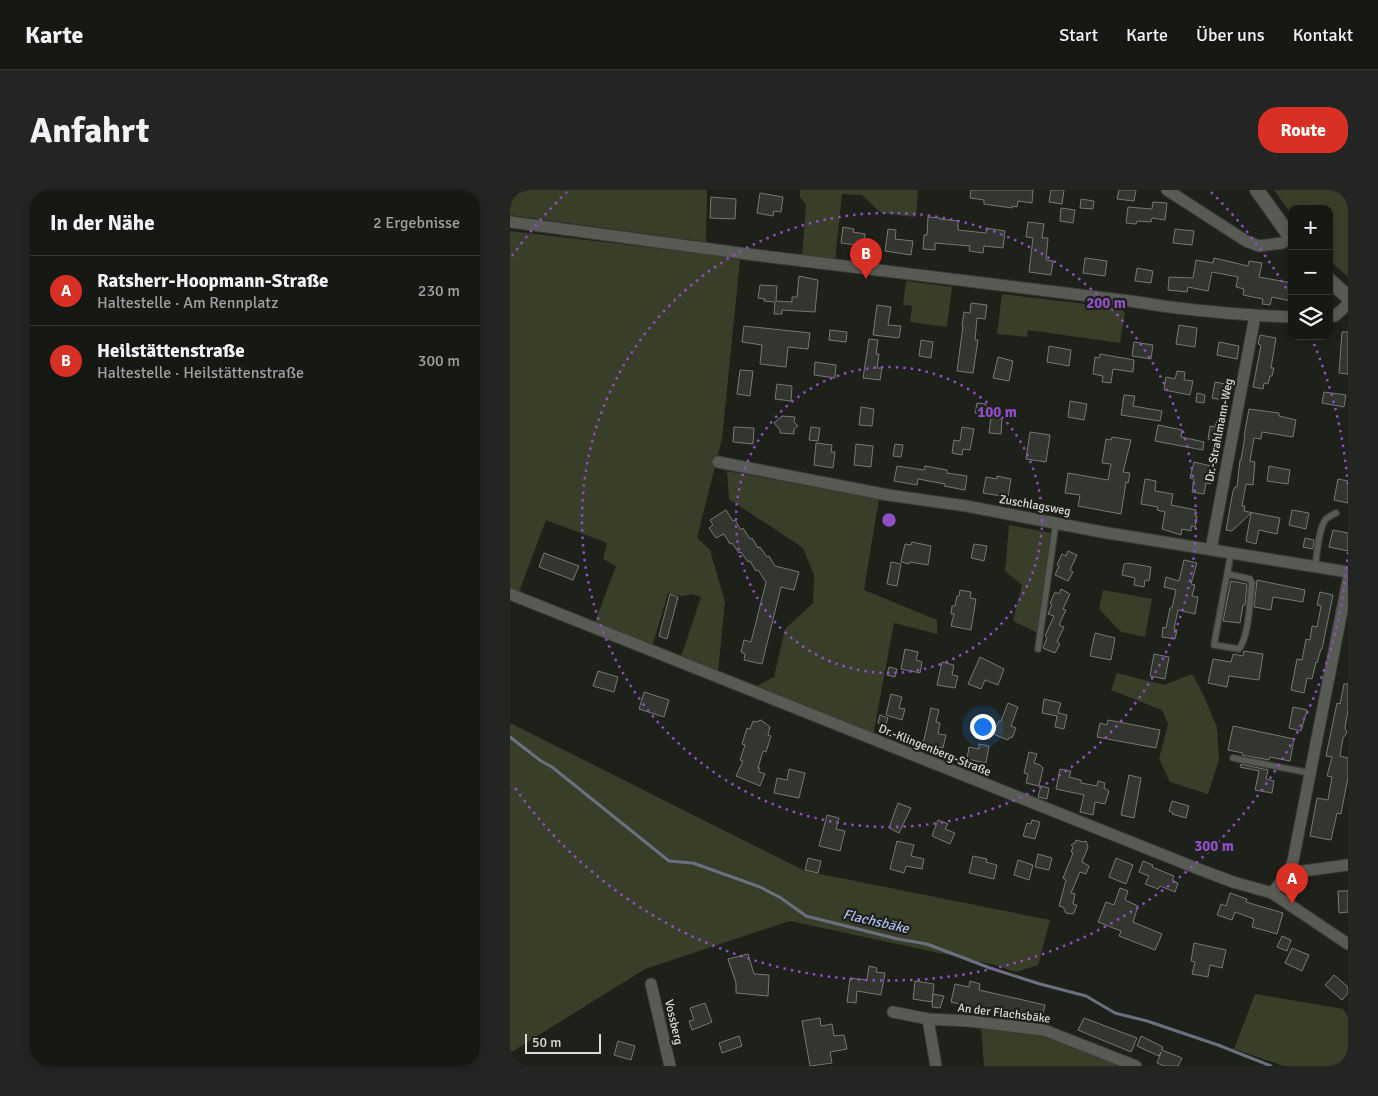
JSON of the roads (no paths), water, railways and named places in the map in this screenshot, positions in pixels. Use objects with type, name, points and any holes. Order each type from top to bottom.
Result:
[{"type":"main road","points":[[1257,190],[1288,235]]},
{"type":"main road","points":[[1333,284],[1348,297]]},
{"type":"street","points":[[1167,190],[1246,241],[1259,246],[1288,240]]},
{"type":"street","points":[[510,222],[748,254],[1130,301],[1172,308],[1255,316],[1288,317]]},
{"type":"street","points":[[1333,316],[1348,304]]},
{"type":"street","name":"Dr.-Strahlmann-Weg","points":[[1211,549],[1255,316]]},
{"type":"street","name":"Zuschlagsweg","points":[[718,462],[888,495],[966,506],[1102,532],[1348,572]]},
{"type":"street","points":[[1272,893],[1288,873],[1293,861],[1348,580]]},
{"type":"street","name":"Dr.-Klingenberg-Straße","points":[[510,594],[1196,868],[1233,882],[1272,893],[1348,944]]},
{"type":"street","points":[[1288,873],[1348,865]]},
{"type":"street","name":"Vossberg","points":[[651,984],[670,1066]]},
{"type":"street","name":"An der Flachsbäke","points":[[893,1012],[928,1018],[1044,1030],[1136,1066]]},
{"type":"street","points":[[928,1018],[936,1066]]},
{"type":"lane","points":[[1315,568],[1320,531],[1324,521],[1336,513]]},
{"type":"lane","points":[[1038,649],[1056,522]]},
{"type":"lane","points":[[1227,574],[1250,579],[1252,583],[1246,627],[1242,646],[1239,649],[1214,645],[1227,574],[1231,553]]},
{"type":"lane","points":[[1233,758],[1310,773]]},
{"type":"waterway","name":"Flachsbäke","points":[[510,737],[541,761],[552,767],[669,861],[693,863],[760,887],[781,898],[806,916],[898,939],[927,944],[990,968],[1086,996],[1115,1013],[1147,1021],[1218,1045],[1271,1066]]},
{"type":"place","name":"Heilstättenstraße","points":[[866,279]]},
{"type":"place","name":"Ratsherr-Hoopmann-Straße","points":[[1292,904]]}]
